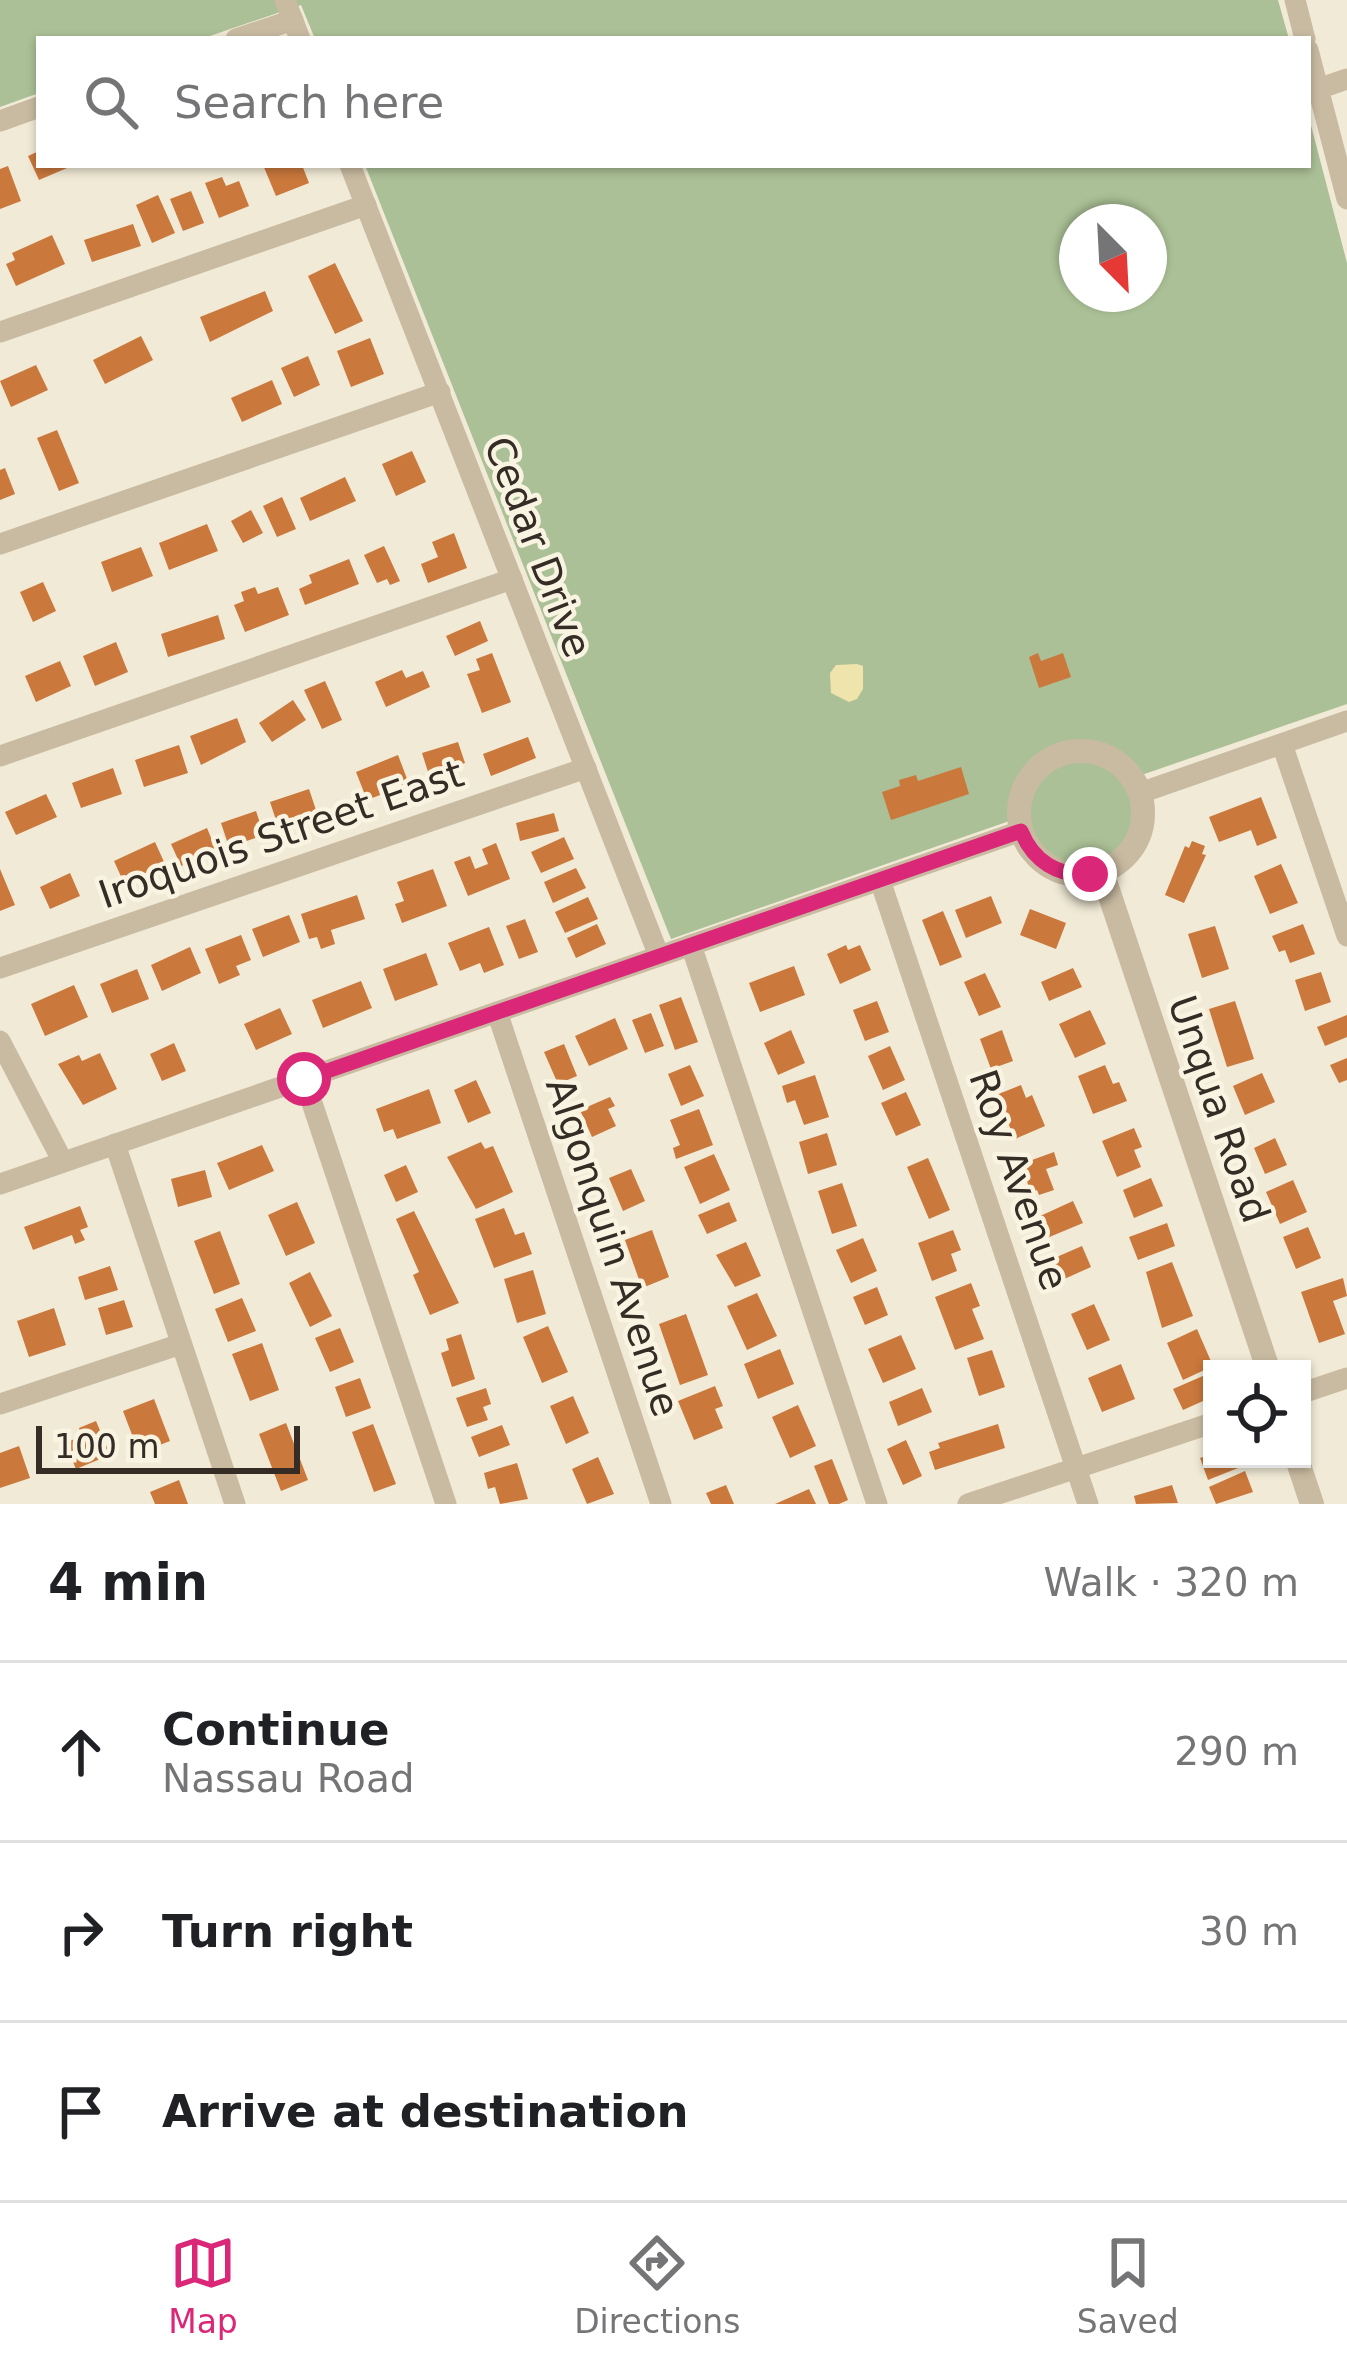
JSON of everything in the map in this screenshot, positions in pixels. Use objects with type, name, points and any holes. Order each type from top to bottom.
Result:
[{"type":"street","points":[[1295,0],[1304,36]]},
{"type":"street","points":[[245,36],[293,20]]},
{"type":"street","points":[[1311,62],[1347,200]]},
{"type":"street","points":[[1318,89],[1347,79]]},
{"type":"street","points":[[0,121],[36,108]]},
{"type":"street","name":"Cedar Drive","points":[[351,168],[659,956]]},
{"type":"street","points":[[0,332],[366,206]]},
{"type":"street","points":[[0,544],[440,392]]},
{"type":"street","points":[[0,756],[512,579]]},
{"type":"street","points":[[1140,793],[1347,721]]},
{"type":"street","points":[[1282,744],[1347,936]]},
{"type":"street","points":[[1066,753],[1111,758],[1129,773],[1140,793],[1143,817],[1137,840],[1122,859],[1102,872],[1068,874],[1048,866],[1031,850],[1021,831],[1018,811],[1029,779],[1045,763],[1066,753]]},
{"type":"street","name":"Iroquois Street East","points":[[0,968],[586,768]]},
{"type":"street","points":[[0,1184],[1021,831]]},
{"type":"street","name":"Unqua Road","points":[[1102,872],[1265,1360]]},
{"type":"street","name":"Roy Avenue","points":[[880,880],[1088,1504]]},
{"type":"street","points":[[691,945],[877,1504]]},
{"type":"street","name":"Algonquin Avenue","points":[[497,1012],[661,1504]]},
{"type":"street","points":[[0,1041],[63,1162]]},
{"type":"street","points":[[304,1079],[446,1504]]},
{"type":"street","points":[[115,1144],[235,1504]]},
{"type":"street","points":[[0,1404],[181,1344]]},
{"type":"street","points":[[1311,1390],[1347,1378]]},
{"type":"street","points":[[968,1504],[1203,1426]]},
{"type":"street","points":[[1300,1468],[1312,1504]]},
{"type":"green space","points":[[0,0],[1278,0],[1288,36],[314,36],[301,5],[210,36],[36,36],[36,94],[0,107]]},
{"type":"green space","points":[[1311,125],[1347,263],[1347,704],[1130,779],[1138,811],[1134,837],[1120,857],[1101,868],[1079,872],[1056,865],[1036,847],[1021,817],[671,939],[366,168],[1311,168]]},
{"type":"sand","points":[[836,665],[863,666],[863,689],[857,699],[849,702],[831,693],[830,673]]},
{"type":"building","points":[[36,152],[36,168],[67,168],[39,180],[28,156]]},
{"type":"building","points":[[8,166],[21,201],[0,209],[0,169]]},
{"type":"building","points":[[264,168],[303,168],[309,183],[276,196]]},
{"type":"building","points":[[222,177],[226,186],[239,181],[249,206],[219,218],[205,183]]},
{"type":"building","points":[[191,191],[204,223],[183,231],[170,199]]},
{"type":"building","points":[[158,195],[175,233],[152,243],[136,205]]},
{"type":"building","points":[[133,224],[141,246],[92,262],[84,240]]},
{"type":"building","points":[[52,235],[65,264],[16,286],[6,264],[15,260],[12,253]]},
{"type":"building","points":[[335,263],[363,321],[335,334],[308,276]]},
{"type":"building","points":[[265,291],[273,311],[210,342],[200,317]]},
{"type":"building","points":[[141,336],[153,360],[105,384],[93,360]]},
{"type":"building","points":[[370,338],[384,374],[351,387],[337,351]]},
{"type":"building","points":[[308,356],[320,385],[294,397],[281,368]]},
{"type":"building","points":[[36,365],[48,390],[11,407],[0,381]]},
{"type":"building","points":[[272,380],[282,404],[242,422],[231,398]]},
{"type":"building","points":[[57,430],[79,483],[59,491],[37,438]]},
{"type":"building","points":[[412,451],[426,482],[396,496],[382,464]]},
{"type":"building","points":[[5,468],[15,494],[0,500],[0,470]]},
{"type":"building","points":[[345,477],[356,501],[310,521],[300,498]]},
{"type":"building","points":[[282,497],[296,529],[277,537],[263,506]]},
{"type":"building","points":[[251,510],[263,533],[243,543],[231,521]]},
{"type":"building","points":[[207,524],[218,551],[169,570],[159,543]]},
{"type":"building","points":[[454,533],[467,568],[428,583],[421,564],[438,557],[432,542]]},
{"type":"building","points":[[384,546],[400,581],[390,585],[387,579],[377,583],[364,555]]},
{"type":"building","points":[[141,547],[153,576],[112,592],[101,562]]},
{"type":"building","points":[[349,559],[359,584],[305,605],[299,589],[312,583],[309,575]]},
{"type":"building","points":[[43,582],[56,611],[33,622],[20,592]]},
{"type":"building","points":[[255,587],[258,594],[278,587],[289,615],[245,632],[234,605],[244,601],[241,592]]},
{"type":"building","points":[[218,615],[225,639],[168,657],[161,634]]},
{"type":"building","points":[[480,621],[488,641],[455,656],[446,636]]},
{"type":"building","points":[[116,642],[128,672],[95,686],[83,656]]},
{"type":"building","points":[[492,653],[511,702],[482,713],[467,674],[480,670],[476,659]]},
{"type":"building","points":[[1038,653],[1041,661],[1063,653],[1071,677],[1039,688],[1029,657]]},
{"type":"building","points":[[60,661],[71,686],[36,702],[25,676]]},
{"type":"building","points":[[402,670],[406,678],[423,671],[430,687],[386,707],[375,682]]},
{"type":"building","points":[[325,681],[342,720],[322,729],[304,690]]},
{"type":"building","points":[[293,700],[306,720],[272,742],[259,723]]},
{"type":"building","points":[[237,718],[246,742],[201,765],[190,736]]},
{"type":"building","points":[[528,737],[536,758],[491,776],[483,754]]},
{"type":"building","points":[[458,742],[465,763],[429,775],[422,753]]},
{"type":"building","points":[[179,745],[188,773],[144,787],[135,760]]},
{"type":"building","points":[[398,755],[409,784],[367,800],[356,772]]},
{"type":"building","points":[[961,767],[969,794],[891,820],[882,792],[900,786],[899,780],[916,775],[918,781]]},
{"type":"building","points":[[113,768],[122,794],[81,808],[72,783]]},
{"type":"building","points":[[309,789],[318,816],[279,829],[270,802]]},
{"type":"building","points":[[46,794],[57,817],[16,835],[5,812]]},
{"type":"building","points":[[1261,797],[1277,838],[1257,846],[1251,830],[1219,842],[1209,817]]},
{"type":"building","points":[[256,811],[264,835],[229,847],[221,823]]},
{"type":"building","points":[[554,813],[559,831],[520,841],[516,823]]},
{"type":"building","points":[[207,828],[216,850],[181,866],[171,844]]},
{"type":"building","points":[[564,837],[574,859],[541,873],[531,852]]},
{"type":"building","points":[[1192,841],[1205,846],[1202,854],[1206,855],[1184,903],[1165,895],[1185,846],[1189,848]]},
{"type":"building","points":[[155,842],[165,864],[124,883],[114,861]]},
{"type":"building","points":[[496,843],[510,879],[468,896],[454,862],[470,856],[475,869],[488,864],[482,849]]},
{"type":"building","points":[[1281,864],[1298,903],[1270,914],[1254,876]]},
{"type":"building","points":[[576,868],[586,888],[553,903],[544,882]]},
{"type":"building","points":[[0,869],[15,905],[0,911]]},
{"type":"building","points":[[433,869],[447,906],[402,923],[395,904],[404,901],[397,882]]},
{"type":"building","points":[[70,873],[80,896],[50,909],[40,887]]},
{"type":"building","points":[[357,895],[365,919],[331,930],[335,944],[321,949],[317,937],[309,939],[301,914]]},
{"type":"building","points":[[991,896],[1002,923],[966,938],[955,910]]},
{"type":"building","points":[[588,897],[598,919],[565,933],[555,912]]},
{"type":"building","points":[[1030,909],[1066,923],[1056,949],[1020,935]]},
{"type":"building","points":[[943,911],[962,957],[940,966],[922,920]]},
{"type":"building","points":[[289,915],[300,942],[263,957],[252,929]]},
{"type":"building","points":[[525,919],[538,952],[519,959],[506,926]]},
{"type":"building","points":[[597,924],[606,944],[576,958],[567,938]]},
{"type":"building","points":[[1303,924],[1315,954],[1290,963],[1272,936]]},
{"type":"building","points":[[1215,926],[1229,969],[1202,978],[1188,934]]},
{"type":"building","points":[[489,927],[504,965],[484,973],[480,963],[460,971],[448,943]]},
{"type":"building","points":[[241,935],[251,960],[236,966],[240,975],[219,984],[205,949]]},
{"type":"building","points":[[846,945],[848,950],[860,945],[871,970],[840,984],[827,954]]},
{"type":"building","points":[[190,947],[201,973],[162,991],[151,965]]},
{"type":"building","points":[[426,953],[438,985],[395,1001],[383,969]]},
{"type":"building","points":[[794,966],[805,995],[760,1012],[749,983]]},
{"type":"building","points":[[1073,968],[1082,987],[1049,1001],[1041,982]]},
{"type":"building","points":[[137,969],[149,999],[112,1013],[100,984]]},
{"type":"building","points":[[1321,972],[1331,1002],[1305,1011],[1295,980]]},
{"type":"building","points":[[985,973],[1001,1007],[979,1016],[964,982]]},
{"type":"building","points":[[361,981],[372,1008],[323,1028],[312,1000]]},
{"type":"building","points":[[74,985],[88,1017],[45,1036],[31,1004]]},
{"type":"building","points":[[681,997],[698,1042],[675,1050],[659,1005]]},
{"type":"building","points":[[877,1001],[889,1032],[865,1041],[853,1010]]},
{"type":"building","points":[[1235,1001],[1254,1059],[1227,1067],[1209,1009]]},
{"type":"building","points":[[280,1008],[292,1034],[256,1050],[244,1024]]},
{"type":"building","points":[[1090,1010],[1106,1044],[1075,1058],[1059,1024]]},
{"type":"building","points":[[651,1013],[664,1046],[645,1053],[632,1020]]},
{"type":"building","points":[[1347,1015],[1347,1037],[1325,1046],[1317,1027]]},
{"type":"building","points":[[615,1018],[628,1049],[589,1066],[575,1036]]},
{"type":"building","points":[[791,1030],[805,1063],[778,1075],[764,1043]]},
{"type":"building","points":[[1002,1030],[1013,1061],[991,1069],[980,1039]]},
{"type":"building","points":[[174,1043],[186,1071],[162,1081],[150,1054]]},
{"type":"building","points":[[564,1044],[577,1076],[558,1084],[544,1052]]},
{"type":"building","points":[[890,1046],[905,1080],[883,1090],[868,1056]]},
{"type":"building","points":[[100,1053],[117,1089],[83,1105],[58,1064]]},
{"type":"building","points":[[1347,1058],[1347,1080],[1339,1083],[1330,1065]]},
{"type":"building","points":[[690,1065],[704,1096],[681,1106],[668,1074]]},
{"type":"building","points":[[1105,1065],[1127,1101],[1093,1114],[1078,1076]]},
{"type":"building","points":[[1262,1073],[1275,1102],[1245,1115],[1233,1086]]},
{"type":"building","points":[[815,1075],[829,1117],[804,1125],[795,1100],[787,1103],[782,1086]]},
{"type":"building","points":[[476,1080],[491,1113],[468,1123],[454,1090]]},
{"type":"building","points":[[1021,1085],[1026,1098],[1032,1095],[1045,1126],[1015,1139],[996,1095]]},
{"type":"building","points":[[429,1089],[441,1123],[397,1139],[393,1129],[384,1132],[376,1109]]},
{"type":"building","points":[[906,1092],[921,1125],[896,1136],[881,1103]]},
{"type":"building","points":[[610,1097],[615,1106],[608,1109],[616,1126],[592,1137],[580,1110]]},
{"type":"building","points":[[699,1109],[713,1145],[676,1159],[673,1148],[680,1145],[670,1120]]},
{"type":"building","points":[[1134,1128],[1142,1147],[1134,1150],[1141,1167],[1117,1177],[1102,1141]]},
{"type":"building","points":[[827,1133],[837,1165],[808,1174],[799,1142]]},
{"type":"building","points":[[1275,1138],[1287,1165],[1265,1174],[1254,1148]]},
{"type":"building","points":[[481,1142],[485,1149],[493,1146],[513,1192],[476,1209],[447,1157]]},
{"type":"building","points":[[262,1145],[274,1171],[229,1190],[217,1163]]},
{"type":"building","points":[[1054,1152],[1058,1165],[1046,1169],[1054,1190],[1031,1193],[1021,1164]]},
{"type":"building","points":[[714,1154],[730,1190],[700,1204],[684,1167]]},
{"type":"building","points":[[928,1158],[950,1210],[929,1219],[907,1167]]},
{"type":"building","points":[[406,1165],[418,1192],[396,1202],[384,1175]]},
{"type":"building","points":[[631,1169],[645,1201],[623,1211],[609,1178]]},
{"type":"building","points":[[205,1170],[212,1197],[178,1207],[171,1179]]},
{"type":"building","points":[[1151,1178],[1163,1206],[1134,1218],[1123,1190]]},
{"type":"building","points":[[1293,1180],[1307,1212],[1280,1224],[1266,1192]]},
{"type":"building","points":[[842,1183],[857,1226],[832,1234],[818,1191]]},
{"type":"building","points":[[1073,1201],[1083,1223],[1047,1238],[1038,1217]]},
{"type":"building","points":[[297,1202],[315,1243],[286,1256],[268,1215]]},
{"type":"building","points":[[729,1202],[737,1221],[707,1234],[698,1215]]},
{"type":"building","points":[[80,1206],[88,1227],[80,1230],[85,1240],[75,1244],[72,1235],[33,1250],[24,1227]]},
{"type":"building","points":[[504,1208],[515,1235],[524,1232],[532,1254],[494,1268],[475,1219]]},
{"type":"building","points":[[414,1211],[459,1303],[430,1315],[413,1275],[419,1272],[396,1219]]},
{"type":"building","points":[[1167,1223],[1175,1246],[1138,1260],[1129,1237]]},
{"type":"building","points":[[1308,1227],[1321,1258],[1296,1269],[1283,1237]]},
{"type":"building","points":[[652,1230],[669,1277],[642,1288],[625,1240]]},
{"type":"building","points":[[953,1230],[961,1250],[951,1254],[957,1271],[932,1281],[918,1243]]},
{"type":"building","points":[[220,1231],[240,1284],[214,1294],[194,1241]]},
{"type":"building","points":[[863,1238],[877,1271],[851,1283],[836,1250]]},
{"type":"building","points":[[746,1242],[761,1276],[735,1287],[716,1255]]},
{"type":"building","points":[[1082,1246],[1091,1267],[1062,1280],[1052,1259]]},
{"type":"building","points":[[1172,1262],[1193,1316],[1162,1328],[1146,1272]]},
{"type":"building","points":[[110,1266],[118,1290],[85,1300],[78,1277]]},
{"type":"building","points":[[533,1270],[546,1314],[517,1323],[504,1279]]},
{"type":"building","points":[[310,1272],[332,1316],[310,1327],[289,1283]]},
{"type":"building","points":[[1343,1278],[1347,1296],[1333,1301],[1345,1334],[1319,1343],[1301,1292]]},
{"type":"building","points":[[971,1283],[980,1306],[972,1309],[984,1339],[955,1350],[935,1297]]},
{"type":"building","points":[[877,1287],[888,1315],[865,1325],[853,1297]]},
{"type":"building","points":[[757,1293],[777,1336],[747,1350],[727,1306]]},
{"type":"building","points":[[242,1298],[256,1331],[228,1342],[215,1309]]},
{"type":"building","points":[[124,1300],[133,1327],[106,1335],[98,1308]]},
{"type":"building","points":[[1094,1304],[1110,1340],[1087,1350],[1071,1314]]},
{"type":"building","points":[[54,1308],[66,1345],[29,1357],[17,1321]]},
{"type":"building","points":[[686,1314],[708,1375],[680,1385],[659,1324]]},
{"type":"building","points":[[548,1326],[568,1372],[542,1383],[523,1337]]},
{"type":"building","points":[[340,1328],[354,1362],[330,1372],[315,1338]]},
{"type":"building","points":[[1197,1329],[1210,1360],[1203,1360],[1203,1371],[1183,1380],[1167,1343]]},
{"type":"building","points":[[461,1334],[475,1379],[452,1387],[441,1353],[449,1350],[446,1339]]},
{"type":"building","points":[[901,1335],[916,1369],[883,1383],[868,1349]]},
{"type":"building","points":[[262,1343],[279,1390],[250,1401],[232,1354]]},
{"type":"building","points":[[780,1349],[794,1384],[758,1399],[744,1364]]},
{"type":"building","points":[[992,1350],[1005,1387],[979,1396],[967,1358]]},
{"type":"building","points":[[1121,1364],[1135,1399],[1102,1412],[1088,1378]]},
{"type":"building","points":[[1203,1376],[1203,1401],[1183,1410],[1173,1389]]},
{"type":"building","points":[[360,1378],[371,1408],[346,1417],[335,1387]]},
{"type":"building","points":[[715,1386],[723,1406],[715,1409],[723,1428],[694,1440],[678,1401]]},
{"type":"building","points":[[486,1388],[491,1404],[483,1407],[488,1420],[467,1427],[456,1398]]},
{"type":"building","points":[[922,1388],[932,1412],[898,1426],[889,1402]]},
{"type":"building","points":[[573,1396],[589,1433],[566,1444],[550,1406]]},
{"type":"building","points":[[154,1399],[170,1441],[139,1453],[123,1411]]},
{"type":"building","points":[[798,1405],[816,1446],[790,1458],[772,1417]]},
{"type":"building","points":[[96,1421],[110,1455],[76,1469],[65,1443],[82,1436],[79,1428]]},
{"type":"building","points":[[286,1423],[308,1480],[281,1491],[259,1434]]},
{"type":"building","points":[[373,1424],[396,1484],[374,1492],[352,1432]]},
{"type":"building","points":[[998,1424],[1005,1448],[935,1470],[929,1452],[940,1448],[938,1443]]},
{"type":"building","points":[[502,1425],[510,1445],[479,1457],[471,1437]]},
{"type":"building","points":[[906,1440],[922,1476],[903,1485],[887,1449]]},
{"type":"building","points":[[19,1446],[30,1478],[0,1488],[0,1453]]},
{"type":"building","points":[[598,1457],[614,1494],[587,1504],[572,1469]]},
{"type":"building","points":[[832,1459],[848,1500],[839,1504],[829,1504],[814,1466]]},
{"type":"building","points":[[517,1463],[528,1499],[500,1504],[495,1487],[488,1489],[484,1473]]},
{"type":"building","points":[[1204,1468],[1238,1468],[1208,1480]]},
{"type":"building","points":[[1245,1471],[1253,1492],[1216,1504],[1209,1487]]},
{"type":"building","points":[[179,1480],[188,1504],[155,1504],[150,1492]]},
{"type":"building","points":[[726,1485],[734,1504],[711,1504],[706,1493]]},
{"type":"building","points":[[1172,1485],[1178,1503],[1136,1504],[1134,1496]]},
{"type":"building","points":[[809,1489],[816,1504],[775,1504]]},
{"type":"route","points":[[304,1079],[1021,831],[1031,850],[1048,866],[1068,874],[1090,874]]}]
